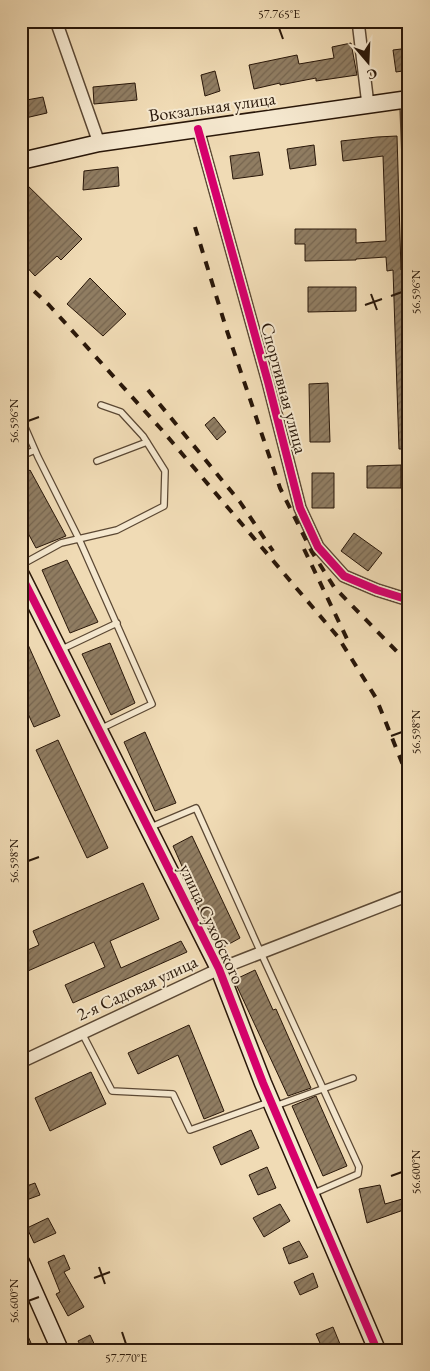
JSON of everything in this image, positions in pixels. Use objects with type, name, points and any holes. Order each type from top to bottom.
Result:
[{"type":"street","points":[[56,21],[99,143]]},
{"type":"street","points":[[358,21],[368,105]]},
{"type":"street","points":[[407,99],[409,174]]},
{"type":"street","name":"Вокзальная улица","points":[[21,161],[99,143],[407,99]]},
{"type":"street","name":"Спортивная улица","points":[[198,130],[268,382],[300,508],[318,547],[344,576],[377,590],[409,600]]},
{"type":"street","name":"улица Сухобского","points":[[22,576],[219,969],[272,1104],[375,1349]]},
{"type":"street","name":"2-я Садовая улица","points":[[21,1062],[219,969],[409,895]]},
{"type":"street","points":[[21,1262],[60,1350]]},
{"type":"lane","points":[[22,576],[61,543],[117,530],[164,506],[165,471],[147,442],[121,412],[101,405]]},
{"type":"lane","points":[[21,418],[79,539],[152,704],[99,729]]},
{"type":"lane","points":[[97,461],[147,442]]},
{"type":"lane","points":[[21,456],[35,450]]},
{"type":"lane","points":[[59,650],[117,623]]},
{"type":"lane","points":[[149,828],[196,808],[359,1167],[358,1174],[311,1195]]},
{"type":"lane","points":[[82,1033],[112,1091],[173,1094],[190,1130],[352,1078]]},
{"type":"building","points":[[351,43],[357,75],[316,81],[316,78],[254,89],[249,65],[297,55],[299,64],[334,58],[332,47]]},
{"type":"building","points":[[409,48],[409,70],[396,72],[393,50]]},
{"type":"building","points":[[215,71],[220,91],[205,96],[201,75]]},
{"type":"building","points":[[135,83],[137,100],[94,104],[93,87]]},
{"type":"building","points":[[43,97],[47,113],[21,119],[21,101]]},
{"type":"building","points":[[397,136],[401,270],[409,270],[409,449],[399,449],[393,270],[387,271],[386,257],[356,260],[305,261],[305,244],[295,244],[295,229],[356,229],[356,243],[386,241],[383,156],[343,161],[341,141]]},
{"type":"building","points":[[314,145],[316,165],[290,169],[287,149]]},
{"type":"building","points":[[259,152],[263,175],[233,179],[230,156]]},
{"type":"building","points":[[118,167],[119,186],[83,190],[84,171]]},
{"type":"building","points":[[21,179],[82,239],[61,260],[57,256],[35,276],[21,261]]},
{"type":"building","points":[[90,278],[126,314],[103,336],[67,304]]},
{"type":"building","points":[[308,287],[356,287],[356,311],[308,312]]},
{"type":"building","points":[[328,383],[330,442],[310,442],[309,384]]},
{"type":"building","points":[[214,417],[226,432],[217,440],[205,425]]},
{"type":"building","points":[[401,465],[401,488],[367,488],[367,466]]},
{"type":"building","points":[[30,470],[66,536],[36,548],[21,520],[21,476]]},
{"type":"building","points":[[312,473],[334,473],[334,508],[312,508]]},
{"type":"building","points":[[354,533],[382,553],[368,571],[341,551]]},
{"type":"building","points":[[67,560],[98,622],[70,633],[42,570]]},
{"type":"building","points":[[21,629],[60,716],[34,727],[21,698]]},
{"type":"building","points":[[110,643],[135,703],[111,715],[82,654]]},
{"type":"building","points":[[145,732],[176,803],[155,811],[124,742]]},
{"type":"building","points":[[58,740],[108,848],[87,858],[36,750]]},
{"type":"building","points":[[192,836],[240,938],[220,949],[173,846]]},
{"type":"building","points":[[143,883],[159,919],[110,941],[121,968],[181,941],[187,952],[73,1003],[65,985],[105,967],[94,942],[21,974],[21,953],[39,945],[33,931]]},
{"type":"building","points":[[255,970],[273,1010],[276,1009],[311,1088],[288,1096],[234,980]]},
{"type":"building","points":[[189,1025],[224,1111],[204,1119],[178,1055],[138,1074],[128,1053]]},
{"type":"building","points":[[91,1072],[106,1104],[50,1131],[35,1098]]},
{"type":"building","points":[[316,1096],[347,1166],[323,1176],[292,1106]]},
{"type":"building","points":[[251,1130],[259,1148],[221,1165],[213,1147]]},
{"type":"building","points":[[267,1167],[276,1188],[258,1195],[249,1175]]},
{"type":"building","points":[[35,1183],[40,1195],[21,1202],[21,1188]]},
{"type":"building","points":[[380,1185],[385,1204],[409,1197],[409,1208],[367,1223],[359,1189]]},
{"type":"building","points":[[280,1204],[290,1221],[264,1237],[253,1218]]},
{"type":"building","points":[[48,1218],[56,1233],[34,1243],[27,1228]]},
{"type":"building","points":[[299,1241],[308,1257],[289,1264],[283,1248]]},
{"type":"building","points":[[64,1255],[70,1269],[64,1272],[84,1307],[68,1316],[56,1294],[60,1292],[48,1262]]},
{"type":"building","points":[[313,1273],[318,1287],[300,1295],[294,1282]]},
{"type":"building","points":[[21,1320],[34,1350],[21,1350]]},
{"type":"building","points":[[333,1327],[340,1344],[328,1350],[323,1350],[316,1334]]},
{"type":"building","points":[[90,1335],[97,1350],[83,1350],[78,1341]]},
{"type":"railway","points":[[195,227],[227,331],[280,488],[312,552],[334,587],[409,664]]},
{"type":"railway","points":[[21,279],[49,305],[161,429],[338,637],[376,698],[409,780]]},
{"type":"railway","points":[[148,390],[240,502],[273,551]]},
{"type":"railway","points":[[304,549],[349,643]]},
{"type":"cycle path","points":[[198,129],[268,382],[300,508],[318,547],[344,576],[377,590],[409,600]]},
{"type":"cycle path","points":[[21,575],[219,969],[263,1083],[377,1350]]}]
